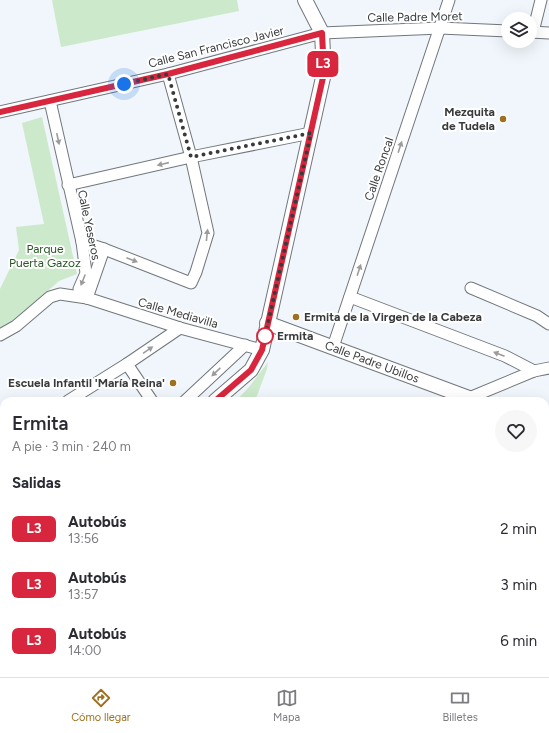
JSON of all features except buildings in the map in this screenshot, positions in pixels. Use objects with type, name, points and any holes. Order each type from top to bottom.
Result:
[{"type":"street","points":[[220,397],[251,370],[262,350],[324,73],[322,33],[305,0]]},
{"type":"street","name":"Calle Roncal","points":[[333,347],[449,0]]},
{"type":"street","points":[[537,13],[541,0]]},
{"type":"street","name":"Calle Padre Moret","points":[[322,33],[440,28],[501,31]]},
{"type":"street","points":[[537,32],[549,33]]},
{"type":"street","name":"Calle San Francisco Javier","points":[[0,112],[168,74],[322,33]]},
{"type":"street","points":[[82,242],[191,283],[208,234],[191,157],[168,74]]},
{"type":"street","name":"Calle Yeseros","points":[[50,101],[82,242],[86,273],[79,289],[87,298]]},
{"type":"street","points":[[68,185],[191,157],[311,133]]},
{"type":"street","points":[[0,335],[16,326],[50,297],[60,294],[87,298],[104,249]]},
{"type":"street","points":[[470,288],[537,316],[549,324]]},
{"type":"street","points":[[350,297],[505,356],[534,371]]},
{"type":"street","name":"Calle Mediavilla","points":[[87,298],[180,328],[262,350]]},
{"type":"street","name":"Calle Padre Ubillos","points":[[267,323],[333,347],[448,396]]},
{"type":"street","points":[[74,397],[180,328]]},
{"type":"street","points":[[189,397],[245,345]]},
{"type":"street","points":[[127,364],[149,397]]},
{"type":"street","points":[[477,397],[534,371],[549,368]]},
{"type":"green space","points":[[52,0],[237,0],[239,11],[61,47]]},
{"type":"green space","name":"Parque Puerta Gazoz","points":[[42,117],[77,274],[59,281],[8,326],[0,330],[0,289],[19,250],[16,227],[44,224],[22,123]]},
{"type":"green space","points":[[268,362],[267,369],[256,397],[240,397]]},
{"type":"bus line","name":"L3","points":[[0,112],[168,74],[322,33],[324,73],[262,350],[251,370],[220,397]]},
{"type":"place","name":"Mezquita de Tudela","points":[[503,119]]},
{"type":"place","name":"Ermita de la Virgen de la Cabeza","points":[[296,317]]},
{"type":"place","name":"Ermita","points":[[265,336]]},
{"type":"place","name":"Escuela Infantil 'María Reina'","points":[[173,383]]},
{"type":"route","points":[[124,84],[168,74],[191,157],[311,133],[264,337],[265,336]]}]
